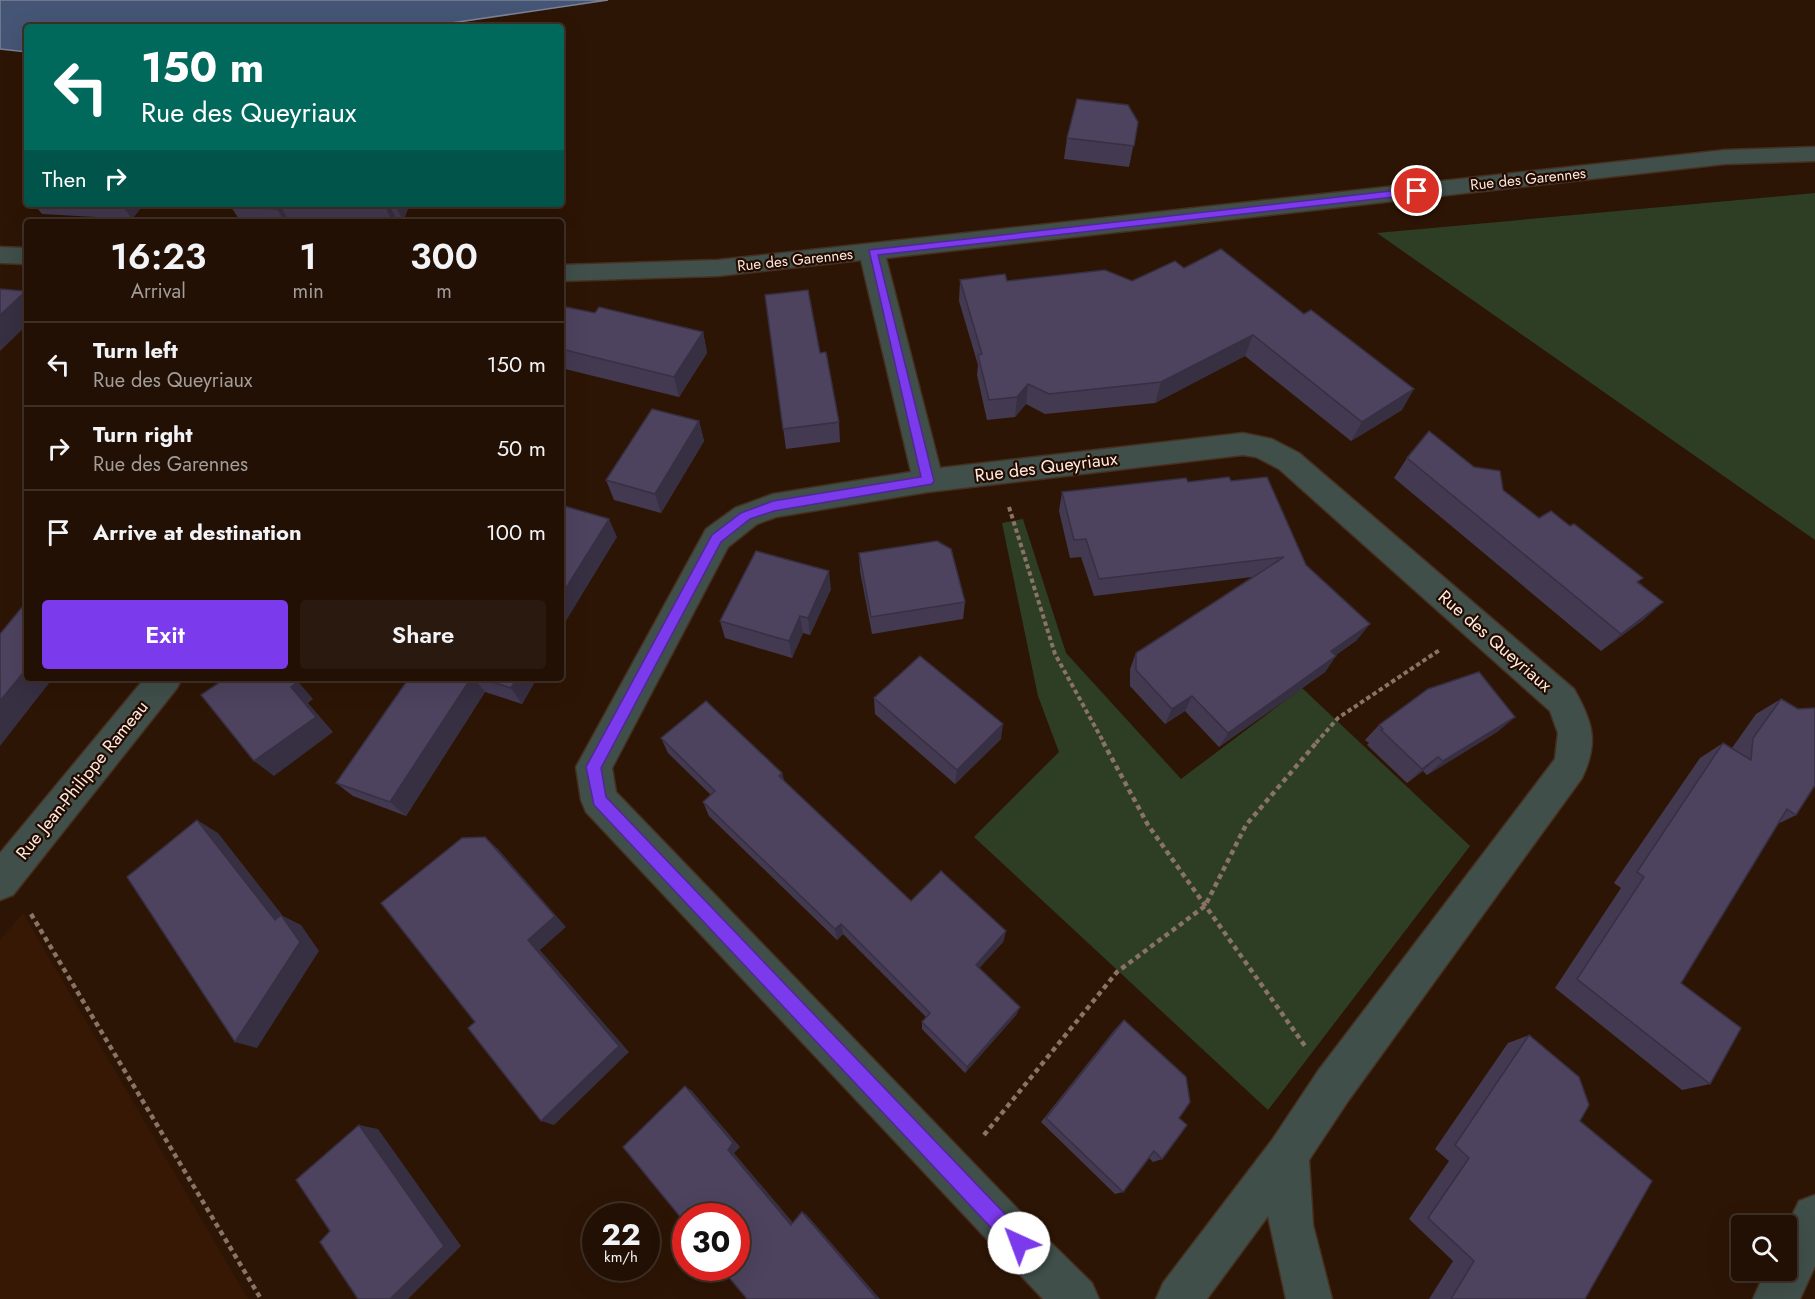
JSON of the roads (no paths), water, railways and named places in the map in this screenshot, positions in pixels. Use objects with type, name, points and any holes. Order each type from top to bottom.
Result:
[{"type":"street","name":"Rue des Garennes","points":[[564,273],[718,268],[1725,157],[1815,154]]},
{"type":"street","points":[[872,252],[928,481]]},
{"type":"street","points":[[0,255],[24,256]]},
{"type":"street","name":"Rue des Queyriaux","points":[[1076,1299],[953,1173],[599,800],[594,767],[717,538],[746,516],[773,506],[928,481],[1243,444],[1262,447],[1289,460],[1562,700],[1574,722],[1578,742],[1570,767],[1333,1086],[1287,1155],[1179,1299]]},
{"type":"street","name":"Rue Jean-Philippe Rameau","points":[[3,878],[163,681]]},
{"type":"street","points":[[1287,1155],[1291,1225],[1309,1299]]},
{"type":"street","points":[[1776,1299],[1815,1217]]},
{"type":"water","points":[[0,0],[608,0],[444,24],[24,24],[24,52],[0,49]]}]
